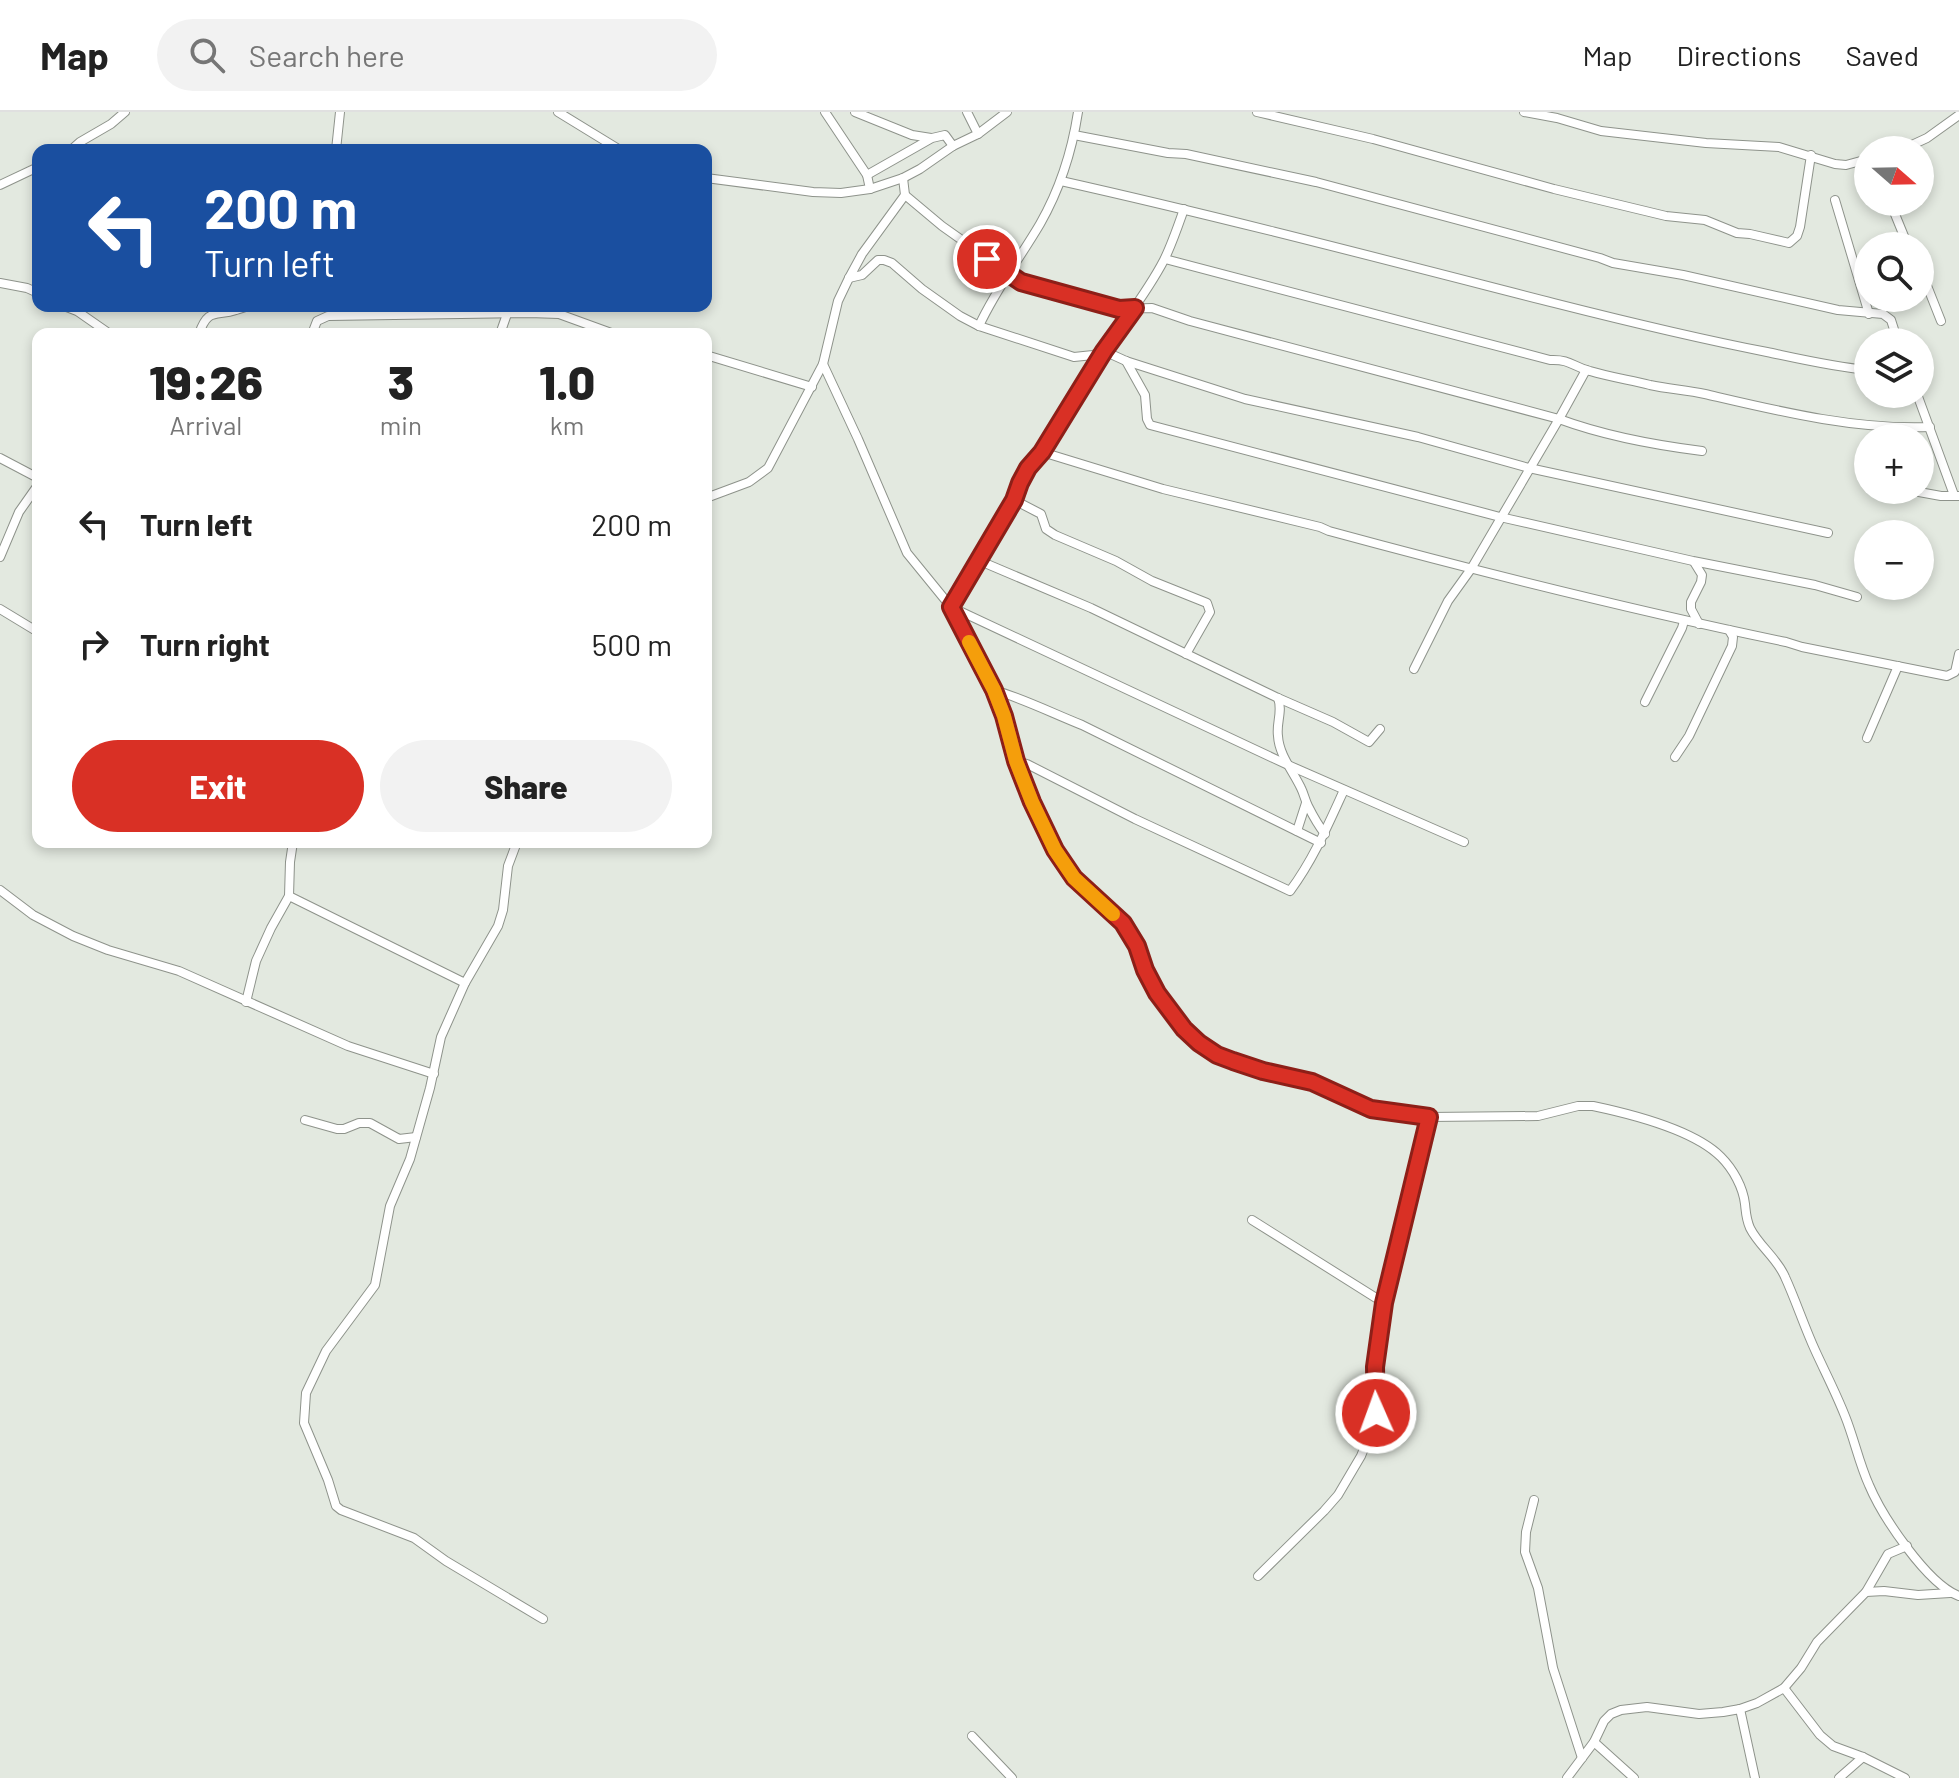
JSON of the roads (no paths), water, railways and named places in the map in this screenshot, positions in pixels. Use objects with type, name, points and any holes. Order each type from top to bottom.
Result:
[{"type":"street","points":[[78,144],[125,112]]},
{"type":"street","points":[[337,144],[340,112]]},
{"type":"street","points":[[558,112],[610,144]]},
{"type":"street","points":[[825,112],[867,175],[870,189]]},
{"type":"street","points":[[855,112],[912,135],[932,138]]},
{"type":"street","points":[[967,112],[978,134]]},
{"type":"street","points":[[712,179],[813,192],[841,193],[870,189],[903,178],[978,134],[1007,112]]},
{"type":"street","points":[[979,326],[990,302],[1041,222],[1061,181],[1078,112]]},
{"type":"street","points":[[1257,112],[1373,139],[1554,189],[1666,216],[1705,220],[1737,233],[1789,243],[1797,236],[1800,227],[1811,155]]},
{"type":"street","points":[[1524,112],[1601,131],[1706,143],[1779,147],[1835,164],[1854,163]]},
{"type":"street","points":[[1930,136],[1959,115]]},
{"type":"street","points":[[867,175],[932,138],[945,135],[953,146]]},
{"type":"street","points":[[1074,135],[1186,154],[1302,179],[1613,263],[1683,275],[1838,310],[1887,316],[1894,328]]},
{"type":"street","points":[[0,185],[32,170]]},
{"type":"street","points":[[712,496],[749,482],[768,468],[823,364],[838,301],[849,278],[862,254],[905,195],[903,178]]},
{"type":"street","points":[[1061,181],[1685,335],[1854,368]]},
{"type":"street","points":[[905,195],[1021,282],[1119,309],[1152,308],[1577,426],[1702,451]]},
{"type":"street","points":[[1835,200],[1869,314]]},
{"type":"street","points":[[951,607],[1014,500],[1028,468],[1042,452],[1165,259],[1184,209]]},
{"type":"street","points":[[1165,259],[1550,360],[1571,361],[1586,370],[1788,413],[1870,424]]},
{"type":"street","points":[[849,278],[862,275],[878,260],[884,260],[960,316],[979,326],[1074,357],[1104,351],[1245,399],[1418,437],[1529,468],[1828,533]]},
{"type":"street","points":[[0,283],[32,290]]},
{"type":"street","points":[[1934,303],[1941,321]]},
{"type":"street","points":[[77,312],[101,328]]},
{"type":"street","points":[[202,328],[207,318],[221,312]]},
{"type":"street","points":[[314,328],[317,321],[328,316],[553,313],[597,328]]},
{"type":"street","points":[[502,328],[507,314]]},
{"type":"street","points":[[712,357],[812,387]]},
{"type":"street","points":[[1126,361],[1145,395],[1150,425],[1500,517],[1854,596]]},
{"type":"street","points":[[823,364],[907,553],[951,607],[994,690],[1016,761],[1055,850],[1074,878],[1123,923],[1137,946],[1157,993],[1184,1029],[1217,1055],[1263,1071],[1312,1082],[1371,1109],[1429,1117],[1538,1116],[1578,1106],[1593,1106],[1679,1131],[1704,1143],[1721,1156],[1733,1171],[1742,1189],[1749,1226],[1785,1277],[1847,1421],[1869,1486],[1890,1522],[1930,1576],[1955,1594]]},
{"type":"street","points":[[1414,669],[1448,601],[1471,569],[1586,370]]},
{"type":"street","points":[[1934,437],[1956,495],[1934,495]]},
{"type":"street","points":[[1042,452],[1163,489],[1320,527],[1471,569],[1802,647],[1951,675],[1955,672],[1959,654]]},
{"type":"street","points":[[0,458],[32,475]]},
{"type":"street","points":[[0,557],[19,512],[32,494]]},
{"type":"street","points":[[1014,500],[1041,514],[1046,529],[1055,535],[1207,603],[1210,612],[1186,654]]},
{"type":"street","points":[[980,561],[1091,608],[1369,742],[1380,729]]},
{"type":"street","points":[[1693,561],[1702,575],[1691,602],[1699,624]]},
{"type":"street","points":[[951,607],[1288,765],[1464,842]]},
{"type":"street","points":[[0,609],[32,628]]},
{"type":"street","points":[[1645,702],[1684,621]]},
{"type":"street","points":[[1675,757],[1689,736],[1728,654],[1733,637],[1729,630]]},
{"type":"street","points":[[1867,738],[1898,666]]},
{"type":"street","points":[[994,690],[1024,699],[1082,725],[1297,831],[1323,838]]},
{"type":"street","points":[[1278,698],[1281,706],[1278,737],[1323,838]]},
{"type":"street","points":[[1016,761],[1290,891],[1323,838],[1344,790]]},
{"type":"street","points":[[1297,831],[1306,802]]},
{"type":"street","points":[[246,1002],[256,961],[289,896],[292,848]]},
{"type":"street","points":[[515,848],[508,866],[502,918],[465,983],[441,1037],[434,1074],[407,1169],[390,1206],[375,1285],[318,1366],[306,1393],[304,1423],[336,1506],[414,1538],[446,1561],[543,1619]]},
{"type":"street","points":[[0,890],[33,915],[73,936],[179,971],[348,1046],[434,1074]]},
{"type":"street","points":[[289,896],[465,983]]},
{"type":"street","points":[[1258,1576],[1331,1503],[1361,1456],[1376,1413],[1375,1367],[1384,1303],[1429,1117]]},
{"type":"street","points":[[305,1120],[337,1129],[370,1123],[399,1139],[416,1137]]},
{"type":"street","points":[[1252,1220],[1384,1303]]},
{"type":"street","points":[[1534,1500],[1526,1532],[1525,1552],[1538,1588],[1553,1668],[1582,1758]]},
{"type":"street","points":[[1567,1778],[1611,1714],[1621,1710],[1658,1708],[1699,1714],[1740,1709],[1784,1688],[1817,1642],[1866,1592],[1888,1554],[1907,1546]]},
{"type":"street","points":[[1866,1592],[1955,1594]]},
{"type":"street","points":[[1784,1688],[1820,1735],[1833,1746],[1905,1778]]},
{"type":"street","points":[[1740,1709],[1755,1778]]},
{"type":"street","points":[[972,1736],[1012,1778]]},
{"type":"street","points":[[1594,1742],[1634,1778]]},
{"type":"street","points":[[1839,1778],[1863,1757]]}]
